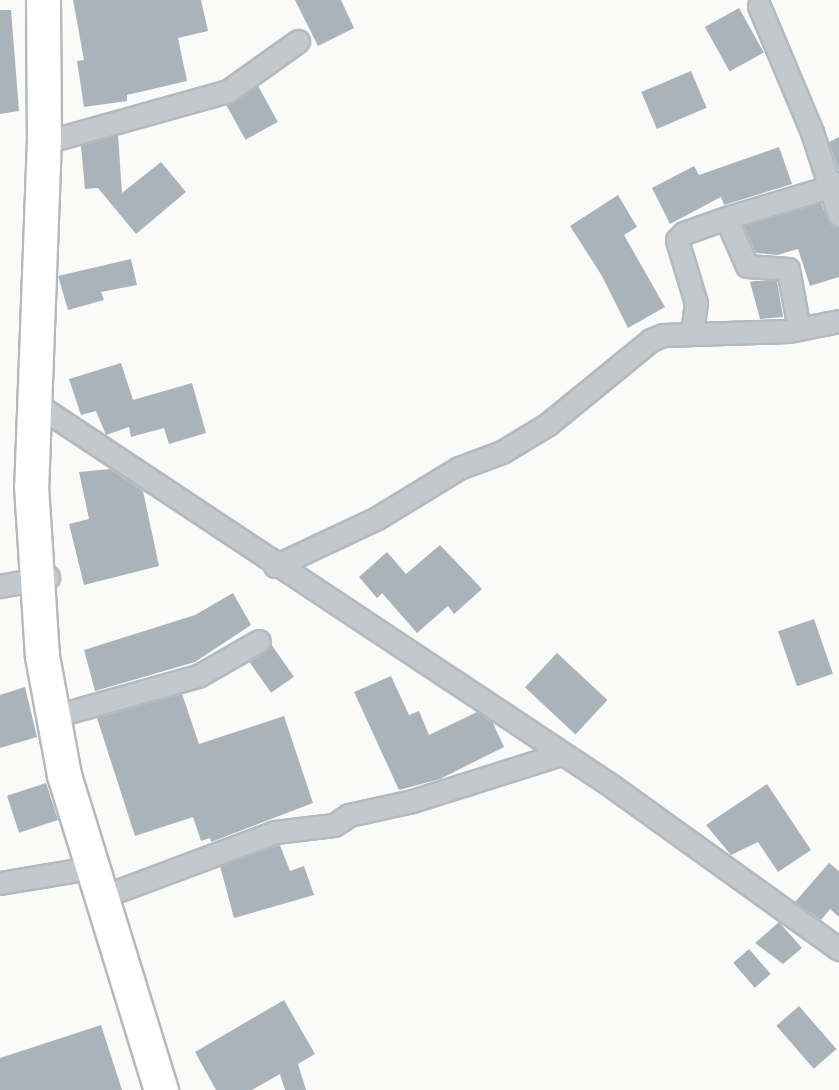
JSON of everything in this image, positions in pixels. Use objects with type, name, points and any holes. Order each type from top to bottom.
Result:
[{"type":"highway","points":[[43,0],[44,138],[39,405],[43,577],[51,717],[91,868],[161,1090]]},
{"type":"highway","points":[[39,405],[57,139],[60,0]]},
{"type":"highway","points":[[43,577],[69,712],[112,893],[175,1090]]},
{"type":"street","points":[[759,6],[834,185],[839,215]]},
{"type":"street","points":[[57,139],[228,91],[298,41]]},
{"type":"street","points":[[692,334],[696,303],[677,240],[684,233],[726,218],[834,185]]},
{"type":"street","points":[[726,218],[747,266],[788,269],[799,329]]},
{"type":"street","points":[[275,566],[377,518],[459,468],[502,452],[548,424],[651,340],[692,334],[799,329],[839,321]]},
{"type":"street","points":[[39,405],[275,566],[561,754],[839,949]]},
{"type":"street","points":[[0,586],[43,577]]},
{"type":"street","points":[[69,712],[198,676],[259,641]]},
{"type":"street","points":[[112,893],[275,832],[334,825],[349,815],[412,801],[561,754]]},
{"type":"street","points":[[0,883],[91,868]]},
{"type":"building","points":[[73,0],[201,0],[208,31],[178,38],[187,81],[127,95],[127,101],[84,107],[77,61],[84,60]]},
{"type":"building","points":[[295,0],[341,0],[354,28],[318,46]]},
{"type":"building","points":[[739,8],[764,53],[730,72],[705,27]]},
{"type":"building","points":[[0,10],[11,10],[19,111],[0,114]]},
{"type":"building","points":[[691,71],[707,108],[657,129],[641,92]]},
{"type":"building","points":[[258,86],[278,122],[246,140],[226,104]]},
{"type":"building","points":[[118,135],[122,193],[161,162],[186,192],[136,234],[98,188],[85,189],[81,146]]},
{"type":"building","points":[[839,137],[839,171],[829,142]]},
{"type":"building","points":[[779,147],[792,184],[724,205],[721,197],[670,224],[652,188],[694,166],[699,175]]},
{"type":"building","points":[[618,195],[637,227],[624,235],[665,307],[628,328],[602,276],[570,226]]},
{"type":"building","points":[[821,203],[830,224],[839,228],[839,277],[810,286],[798,249],[777,255],[756,253],[744,226]]},
{"type":"building","points":[[131,259],[137,285],[101,292],[104,300],[68,310],[58,276]]},
{"type":"building","points":[[777,281],[783,317],[760,319],[750,282]]},
{"type":"building","points":[[121,363],[133,400],[192,383],[206,433],[169,444],[164,428],[131,437],[129,427],[106,435],[96,411],[81,415],[69,379]]},
{"type":"building","points":[[110,469],[143,491],[159,566],[84,585],[69,524],[89,519],[79,472]]},
{"type":"building","points":[[440,545],[482,589],[454,614],[448,606],[417,633],[382,593],[377,598],[359,577],[387,552],[406,574]]},
{"type":"building","points":[[233,593],[251,625],[195,662],[95,691],[84,650],[195,615]]},
{"type":"building","points":[[814,619],[833,674],[797,686],[778,631]]},
{"type":"building","points":[[271,644],[294,677],[271,693],[248,660]]},
{"type":"building","points":[[557,653],[607,700],[575,734],[525,687]]},
{"type":"building","points":[[391,676],[409,715],[419,711],[429,735],[477,712],[493,723],[504,747],[440,779],[399,790],[354,692]]},
{"type":"building","points":[[25,687],[37,737],[0,748],[0,695]]},
{"type":"building","points":[[182,694],[199,744],[284,716],[313,803],[211,842],[210,838],[201,841],[193,817],[135,836],[97,718]]},
{"type":"building","points":[[46,783],[58,820],[19,833],[7,796]]},
{"type":"building","points":[[767,784],[811,850],[778,872],[758,842],[731,855],[706,825]]},
{"type":"building","points":[[280,845],[290,871],[304,866],[314,895],[234,918],[220,866]]},
{"type":"building","points":[[829,863],[839,871],[839,917],[830,909],[821,920],[795,902]]},
{"type":"building","points":[[779,922],[802,948],[783,964],[755,943]]},
{"type":"building","points":[[749,949],[771,974],[755,988],[733,963]]},
{"type":"building","points":[[284,1000],[315,1054],[298,1064],[306,1090],[285,1090],[280,1074],[252,1090],[216,1090],[195,1052]]},
{"type":"building","points":[[799,1006],[836,1049],[814,1069],[776,1026]]},
{"type":"building","points":[[101,1025],[122,1090],[0,1090],[0,1058]]}]
